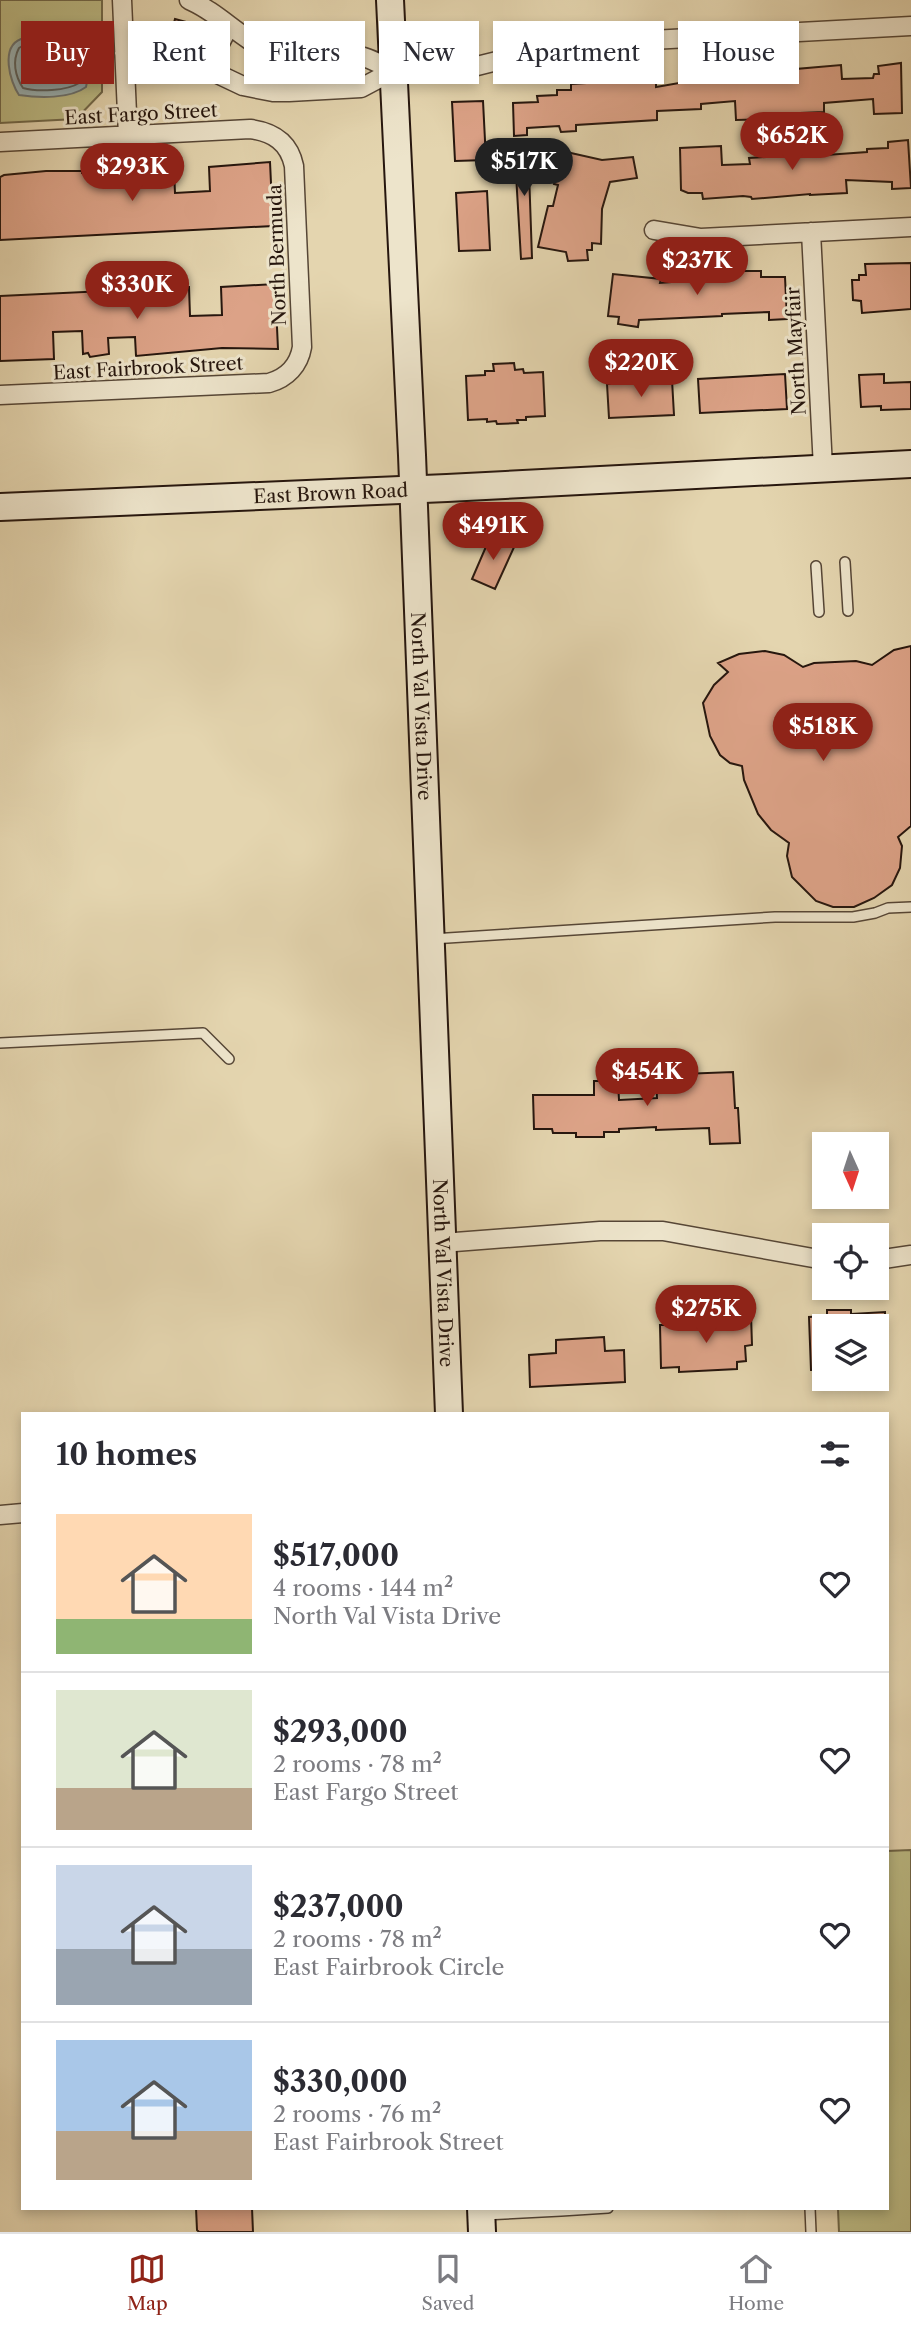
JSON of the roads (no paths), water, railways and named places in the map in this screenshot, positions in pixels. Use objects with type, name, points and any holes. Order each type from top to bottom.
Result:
[{"type":"main road","name":"North Val Vista Drive","points":[[390,0],[391,21]]},
{"type":"main road","name":"North Val Vista Drive","points":[[394,84],[413,489],[449,1412]]},
{"type":"main road","name":"East Brown Road","points":[[0,507],[911,464]]},
{"type":"street","points":[[122,0],[128,136]]},
{"type":"street","points":[[189,0],[213,12],[223,21]]},
{"type":"street","points":[[479,66],[553,47],[911,26]]},
{"type":"street","points":[[230,27],[259,46],[283,55],[307,58],[360,56],[379,65]]},
{"type":"street","points":[[124,53],[128,53]]},
{"type":"street","points":[[230,80],[243,86],[273,92],[360,88],[379,78]]},
{"type":"street","name":"East Fargo Street","points":[[0,142],[250,129],[268,132],[282,141]]},
{"type":"street","name":"North Bermuda","points":[[282,141],[292,158],[295,179],[302,347],[293,369]]},
{"type":"street","points":[[654,230],[701,238],[911,227]]},
{"type":"street","name":"North Mayfair","points":[[811,232],[823,468]]},
{"type":"street","name":"East Fairbrook Street","points":[[0,395],[269,383],[277,381],[293,369]]},
{"type":"street","points":[[442,1242],[600,1231],[663,1231],[812,1257]]},
{"type":"street","points":[[889,1258],[911,1255]]},
{"type":"street","points":[[0,1515],[21,1514]]},
{"type":"lane","points":[[845,562],[848,611]]},
{"type":"lane","points":[[816,566],[819,612]]},
{"type":"lane","points":[[431,939],[775,917],[853,917],[888,908],[911,907]]},
{"type":"lane","points":[[0,1043],[203,1033],[229,1059]]},
{"type":"lane","points":[[482,2219],[561,2210]]},
{"type":"lane","points":[[810,2210],[811,2232]]},
{"type":"water","points":[[21,39],[21,84],[86,84],[86,87],[63,96],[19,95],[9,65],[11,49]]}]
